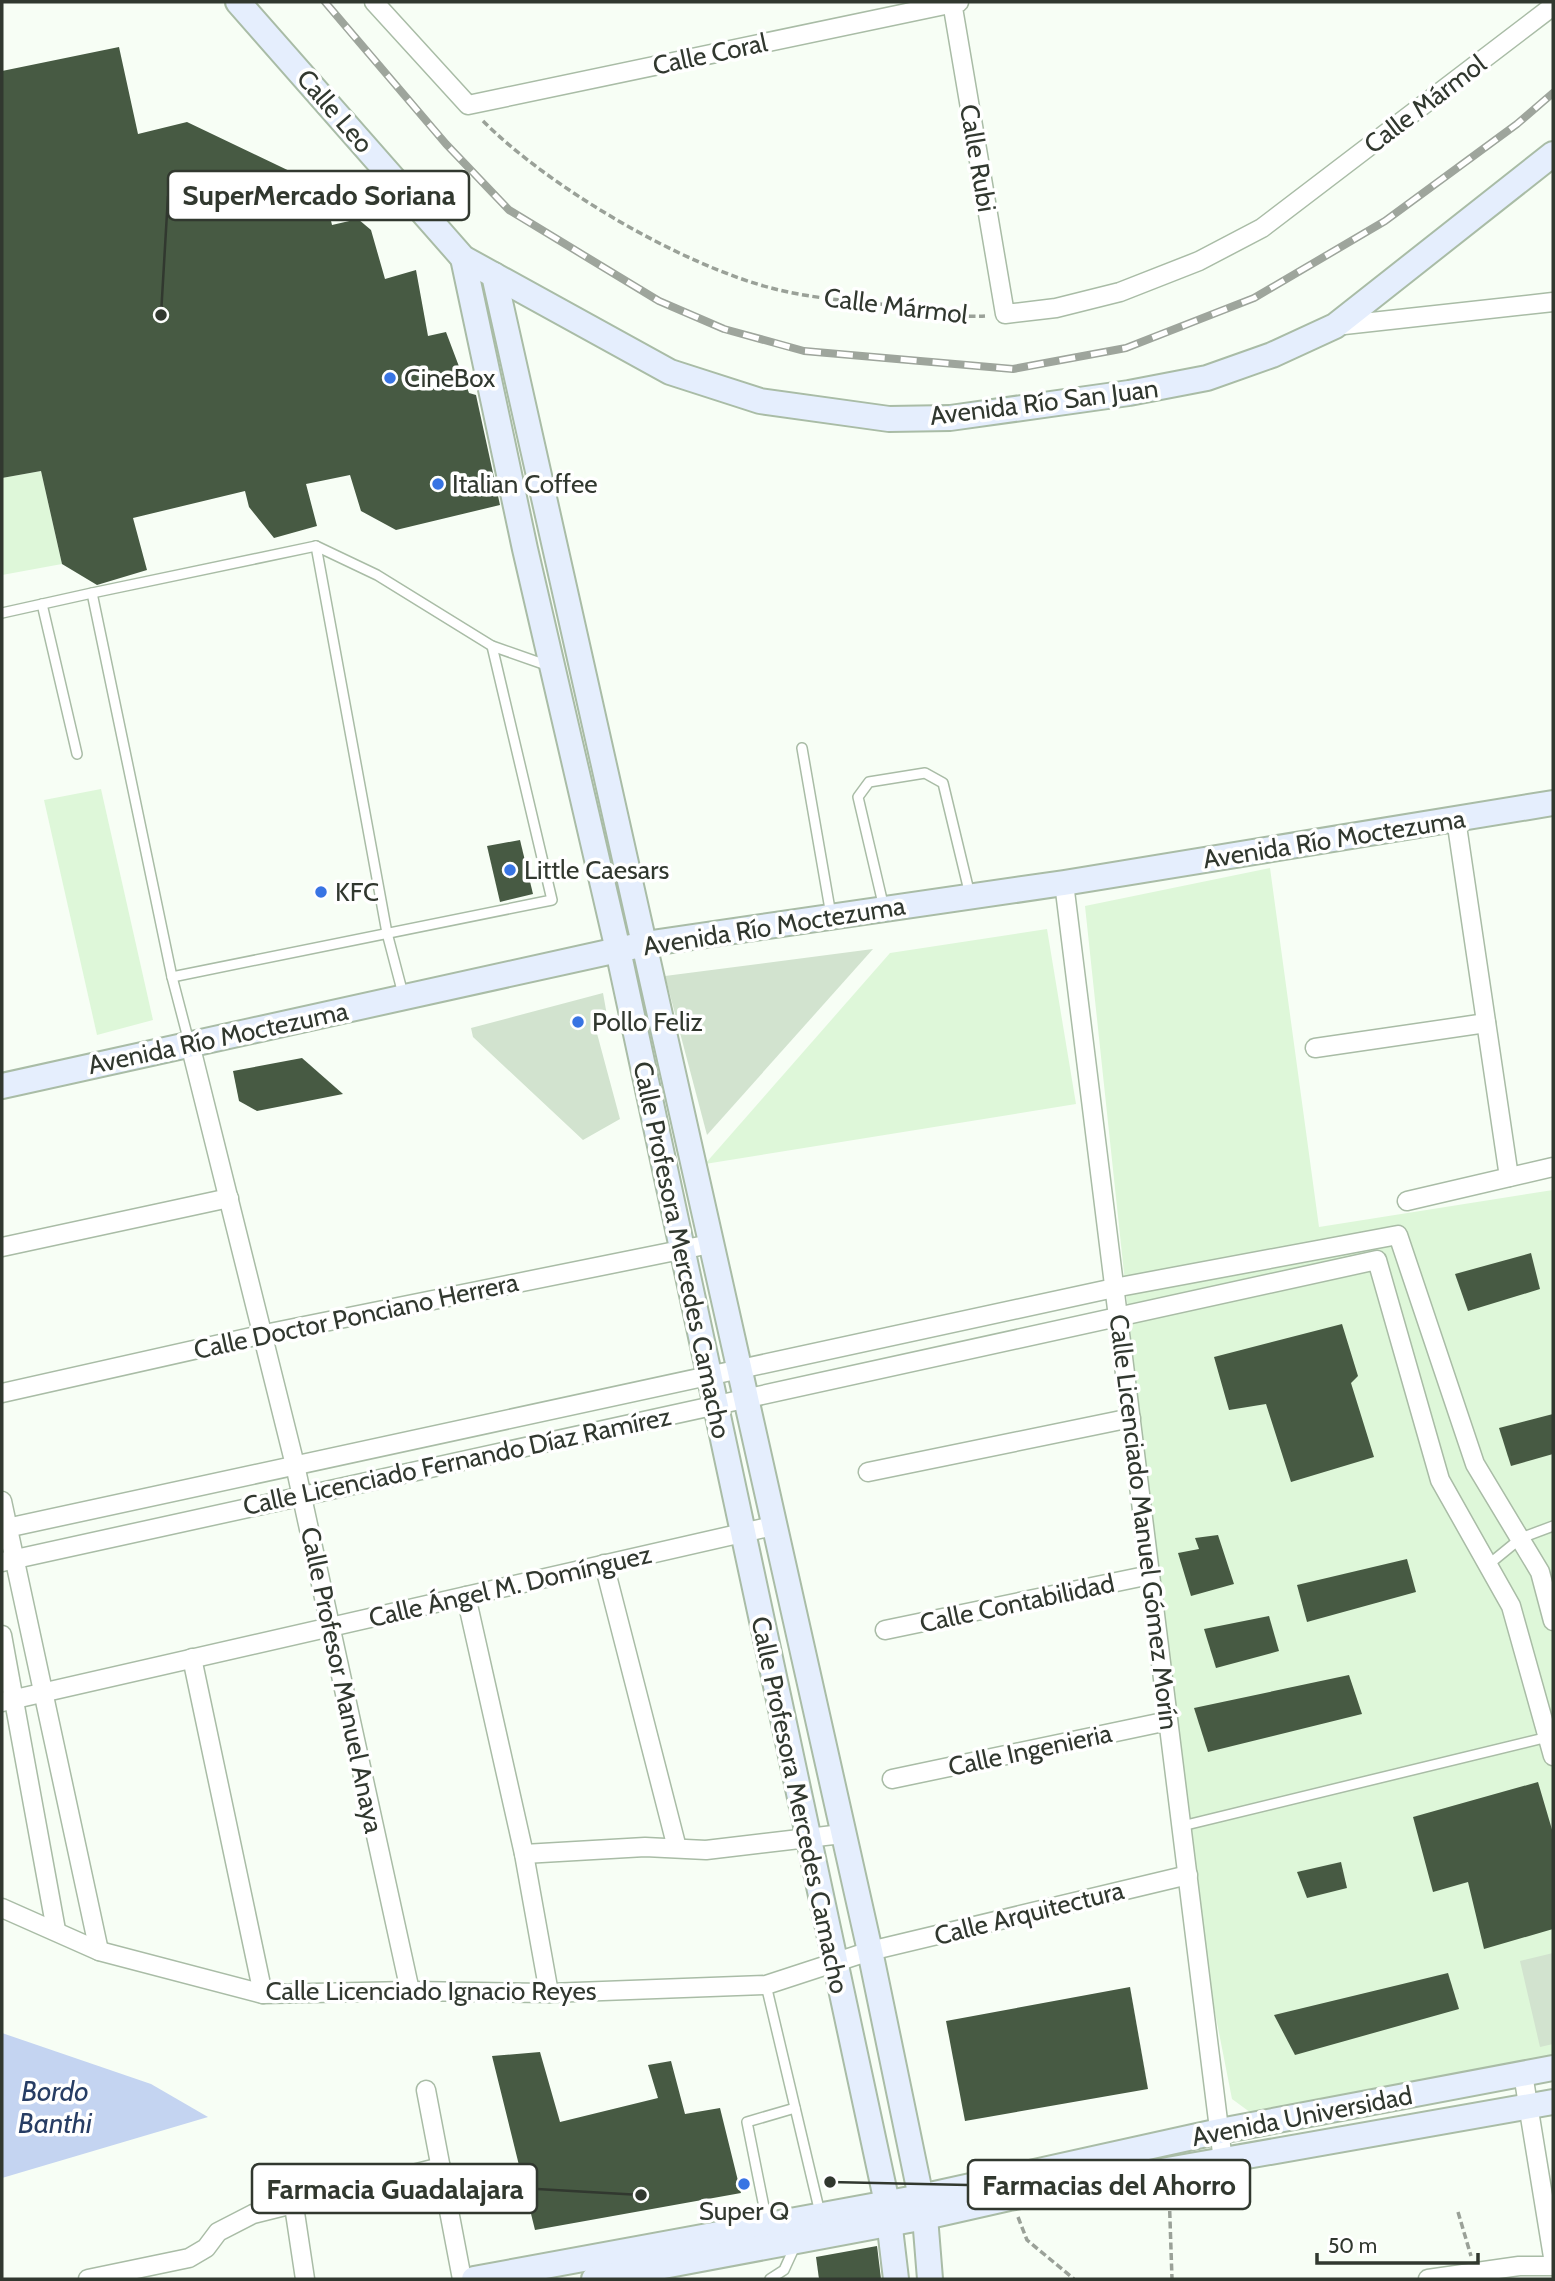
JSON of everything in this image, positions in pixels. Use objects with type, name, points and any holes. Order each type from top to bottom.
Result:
[{"type":"street","name":"Calle Leo","points":[[238,2],[463,258],[494,275]]},
{"type":"street","points":[[374,2],[468,105]]},
{"type":"street","name":"Calle Coral","points":[[468,105],[954,2]]},
{"type":"street","name":"Calle Rubi","points":[[954,2],[1005,314]]},
{"type":"street","name":"Calle Mármol","points":[[1005,314],[1056,308],[1120,292],[1199,261],[1262,228],[1553,6]]},
{"type":"street","name":"Avenida Río San Juan","points":[[494,275],[670,372],[760,401],[889,419],[950,418],[1014,411],[1207,378],[1272,355],[1335,326],[1553,154]]},
{"type":"street","name":"Calle Profesora Mercedes Camacho","points":[[463,258],[525,549],[618,950],[888,2213],[896,2279]]},
{"type":"street","name":"Calle Profesora Mercedes Camacho","points":[[494,275],[870,1951],[923,2207],[930,2279]]},
{"type":"street","points":[[1335,326],[1553,302]]},
{"type":"street","points":[[525,549],[555,541]]},
{"type":"street","name":"Avenida Río Moctezuma","points":[[2,1086],[645,944],[1064,883],[1553,803]]},
{"type":"street","points":[[1456,819],[1509,1177]]},
{"type":"street","name":"Calle Licenciado Manuel Gómez Morín","points":[[1064,883],[1223,2161]]},
{"type":"street","points":[[1315,1048],[1486,1023]]},
{"type":"street","name":"Calle Profesor Manuel Anaya","points":[[190,1044],[260,1335],[302,1495],[410,1991]]},
{"type":"street","points":[[1407,1201],[1553,1167]]},
{"type":"street","points":[[2,1247],[229,1198]]},
{"type":"street","name":"Calle Licenciado Fernando Díaz Ramírez","points":[[5,1528],[1115,1288],[1398,1235],[1475,1464],[1521,1538]]},
{"type":"street","name":"Calle Doctor Ponciano Herrera","points":[[2,1393],[260,1335],[710,1244]]},
{"type":"street","name":"Calle Licenciado Fernando Díaz Ramírez","points":[[8,1560],[1377,1260],[1440,1480],[1488,1565]]},
{"type":"street","points":[[868,1472],[1131,1418]]},
{"type":"street","points":[[2,1501],[8,1560],[43,1692],[99,1951]]},
{"type":"street","name":"Calle Ángel M. Domínguez","points":[[9,1700],[773,1526]]},
{"type":"street","points":[[1521,1538],[1547,1570],[1553,1621]]},
{"type":"street","points":[[604,1564],[677,1848]]},
{"type":"street","points":[[1488,1565],[1511,1606],[1550,1736],[1553,1756]]},
{"type":"street","name":"Calle Contabilidad","points":[[885,1630],[1150,1575]]},
{"type":"street","points":[[466,1596],[524,1854],[549,1993]]},
{"type":"street","points":[[2,1635],[9,1700],[56,1930]]},
{"type":"street","points":[[192,1658],[263,1994]]},
{"type":"street","name":"Calle Ingenieria","points":[[892,1779],[1168,1721]]},
{"type":"street","points":[[524,1854],[677,1848],[706,1850],[842,1833]]},
{"type":"street","name":"Calle Arquitectura","points":[[870,1951],[1188,1875]]},
{"type":"street","name":"Calle Licenciado Ignacio Reyes","points":[[2,1908],[99,1951],[263,1994],[410,1991],[549,1993],[766,1985],[870,1951]]},
{"type":"street","name":"Avenida Universidad","points":[[923,2207],[1220,2131],[1553,2068]]},
{"type":"street","points":[[1523,2074],[1542,2104],[1553,2258]]},
{"type":"street","points":[[426,2090],[461,2279]]},
{"type":"street","name":"Avenida Universidad","points":[[594,2279],[797,2241],[888,2213],[1009,2198],[1542,2104]]},
{"type":"street","points":[[88,2279],[189,2258],[206,2248],[218,2232],[253,2214],[441,2167]]},
{"type":"street","points":[[293,2206],[305,2279]]},
{"type":"street","name":"Avenida Universidad","points":[[474,2279],[820,2213],[888,2213]]},
{"type":"street","points":[[1428,2279],[1475,2271],[1553,2266]]},
{"type":"lane","points":[[316,546],[387,933],[404,997]]},
{"type":"lane","points":[[2,613],[316,546],[377,575],[492,646],[552,667]]},
{"type":"lane","points":[[92,593],[172,977],[190,1044]]},
{"type":"lane","points":[[42,604],[77,754]]},
{"type":"lane","points":[[172,977],[552,900],[492,646]]},
{"type":"lane","points":[[802,748],[831,917]]},
{"type":"lane","points":[[884,909],[858,797],[869,782],[925,773],[943,783],[970,897]]},
{"type":"lane","points":[[1488,1565],[1521,1538],[1553,1526]]},
{"type":"lane","points":[[1182,1826],[1550,1736]]},
{"type":"lane","points":[[766,1985],[820,2213]]},
{"type":"lane","points":[[767,2223],[747,2122],[795,2108]]},
{"type":"lane","points":[[770,2279],[784,2270],[797,2241]]},
{"type":"path","name":"Calle Mármol","points":[[468,105],[506,144],[592,206],[675,251],[733,274],[774,289],[842,300],[962,317],[1005,314]]},
{"type":"path","points":[[1168,2171],[1172,2279]]},
{"type":"path","points":[[1009,2198],[1027,2241],[1074,2279]]},
{"type":"path","points":[[1458,2212],[1475,2271]]},
{"type":"shaded area","points":[[41,471],[62,564],[2,575],[2,478]]},
{"type":"shaded area","points":[[101,789],[153,1020],[97,1035],[44,800]]},
{"type":"shaded area","points":[[1270,868],[1319,1227],[1553,1190],[1553,2062],[1258,2118],[1232,2099],[1188,1875],[1085,906]]},
{"type":"shaded area","points":[[1047,929],[1076,1104],[705,1164],[890,953]]},
{"type":"shaded area","points":[[873,949],[707,1135],[665,976]]},
{"type":"shaded area","points":[[603,993],[608,1021],[595,1026],[620,1119],[583,1140],[473,1037],[471,1028]]},
{"type":"shaded area","points":[[1553,1953],[1553,2044],[1540,2047],[1520,1961]]},
{"type":"water","name":"Bordo Banthi","points":[[2,2033],[151,2084],[208,2117],[2,2178]]},
{"type":"building","points":[[119,47],[138,134],[187,122],[323,187],[332,225],[358,219],[371,230],[385,279],[416,270],[428,336],[446,332],[469,393],[476,395],[500,505],[396,530],[361,511],[350,475],[306,484],[317,526],[274,538],[249,507],[245,491],[133,518],[147,570],[97,585],[62,564],[41,471],[2,478],[2,71]]},
{"type":"building","name":"Little Caesars","points":[[520,840],[533,894],[500,902],[487,846]]},
{"type":"building","points":[[302,1058],[343,1094],[257,1111],[239,1101],[233,1071]]},
{"type":"building","points":[[1531,1253],[1540,1289],[1468,1311],[1455,1274]]},
{"type":"building","points":[[1342,1324],[1358,1376],[1351,1383],[1374,1457],[1291,1482],[1266,1404],[1229,1410],[1214,1357]]},
{"type":"building","points":[[1553,1414],[1553,1454],[1511,1466],[1499,1428]]},
{"type":"building","points":[[1218,1535],[1234,1584],[1191,1596],[1178,1553],[1199,1549],[1195,1538]]},
{"type":"building","points":[[1407,1559],[1416,1592],[1307,1622],[1297,1585]]},
{"type":"building","points":[[1269,1616],[1279,1651],[1216,1668],[1204,1629]]},
{"type":"building","points":[[1349,1675],[1362,1714],[1208,1752],[1194,1708]]},
{"type":"building","points":[[1538,1782],[1553,1833],[1553,1929],[1484,1949],[1468,1882],[1433,1892],[1413,1817]]},
{"type":"building","points":[[1341,1862],[1347,1888],[1307,1898],[1297,1872]]},
{"type":"building","points":[[1448,1973],[1459,2009],[1295,2055],[1274,2015]]},
{"type":"building","points":[[1130,1987],[1148,2089],[965,2121],[946,2021]]},
{"type":"building","points":[[540,2052],[560,2122],[658,2098],[648,2065],[671,2061],[685,2114],[720,2108],[741,2193],[535,2230],[492,2056]]},
{"type":"building","points":[[877,2246],[881,2279],[819,2279],[816,2257]]},
{"type":"railway","points":[[325,2],[446,144],[509,210],[659,301],[724,329],[804,351],[1013,369],[1126,348],[1254,298],[1385,221],[1517,124],[1553,93]]},
{"type":"place","name":"SuperMercado Soriana","points":[[161,315]]},
{"type":"place","name":"CineBox","points":[[390,378]]},
{"type":"place","name":"Italian Coffee","points":[[438,484]]},
{"type":"place","name":"Little Caesars","points":[[510,870]]},
{"type":"place","name":"KFC","points":[[321,892]]},
{"type":"place","name":"Pollo Feliz","points":[[578,1022]]},
{"type":"place","name":"Farmacias del Ahorro","points":[[830,2182]]},
{"type":"place","name":"Super Q","points":[[744,2184]]},
{"type":"place","name":"Farmacia Guadalajara","points":[[641,2195]]}]
